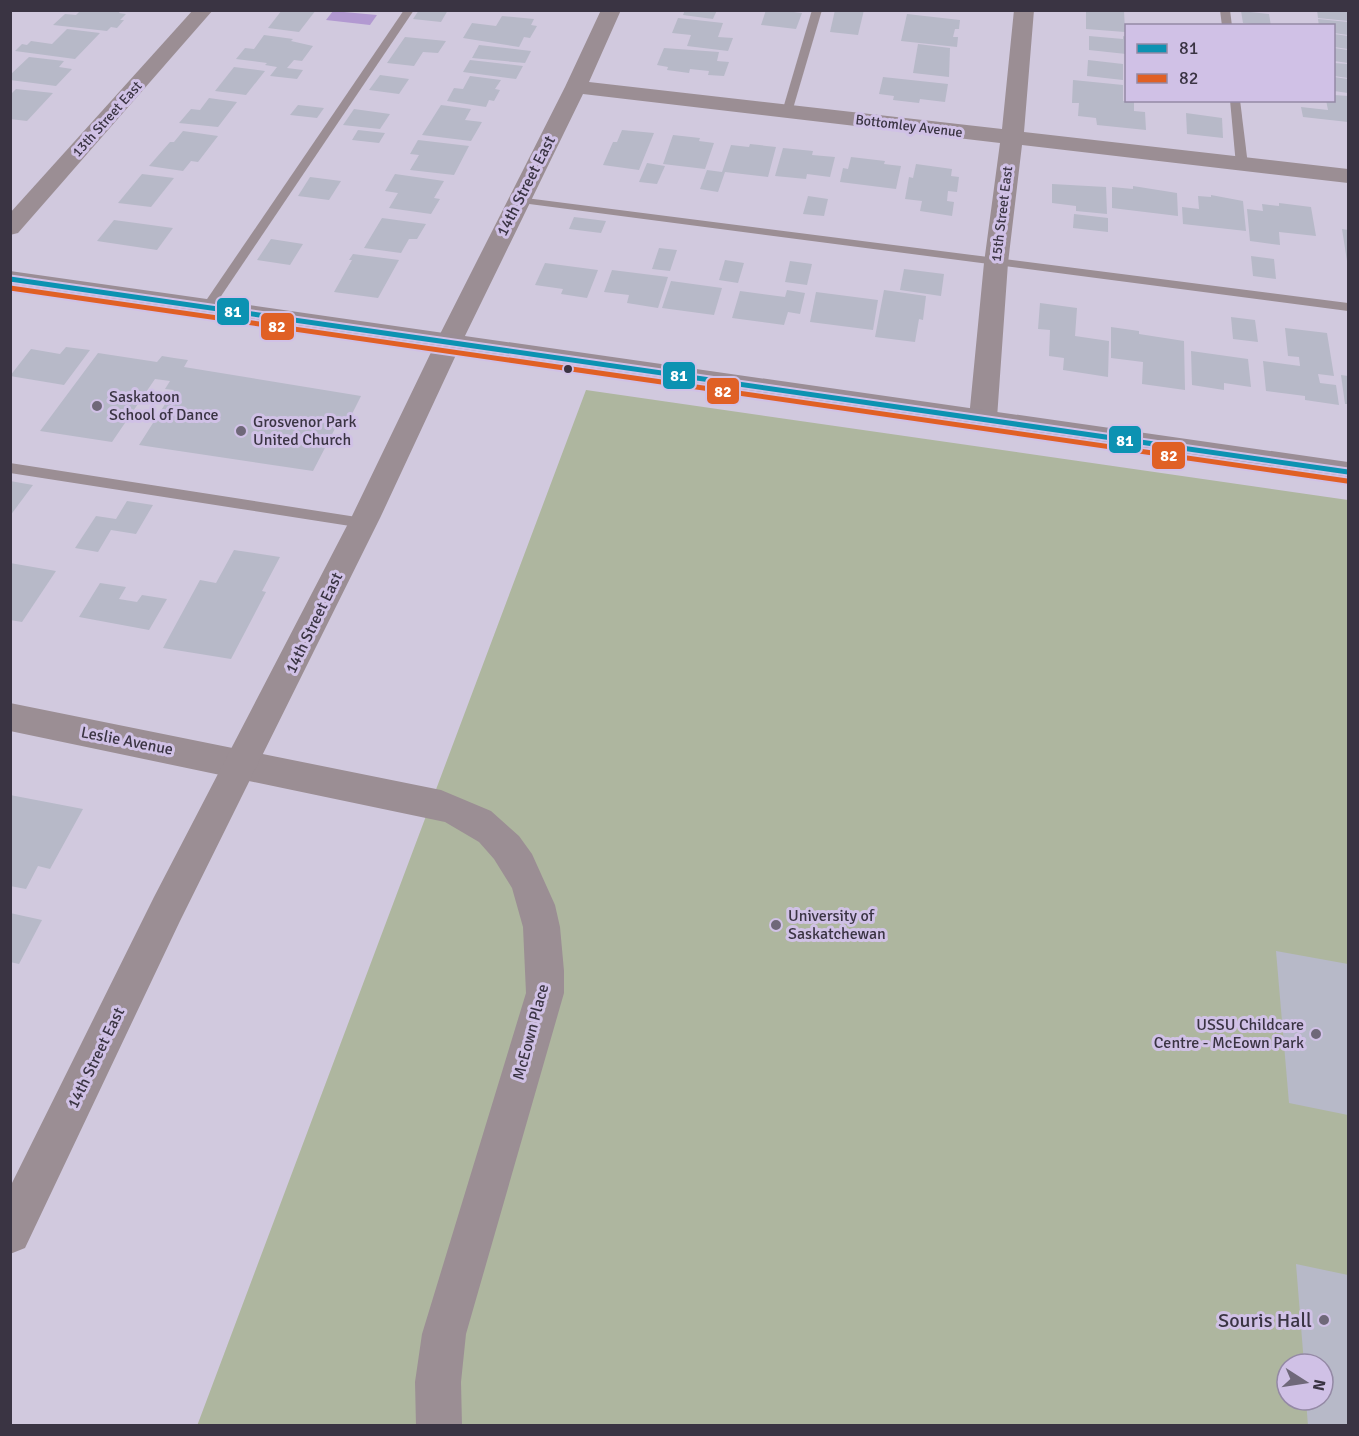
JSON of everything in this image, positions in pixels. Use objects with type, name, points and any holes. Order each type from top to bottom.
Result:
[{"type":"main road","points":[[10,279],[1348,472]]},
{"type":"street","name":"13th Street East","points":[[10,228],[204,10]]},
{"type":"street","name":"14th Street East","points":[[10,1233],[363,523],[518,200],[576,87],[611,10]]},
{"type":"street","name":"15th Street East","points":[[983,418],[996,263],[1012,138],[1024,10]]},
{"type":"street","name":"Bottomley Avenue","points":[[576,87],[1348,176]]},
{"type":"street","name":"Leslie Avenue","points":[[10,717],[243,764]]},
{"type":"street","name":"McEown Place","points":[[243,764],[290,776],[444,805],[469,815],[507,847],[533,894],[542,923],[547,958],[545,993],[444,1334],[438,1382],[439,1425]]},
{"type":"lane","points":[[207,308],[409,10]]},
{"type":"lane","points":[[787,112],[817,10]]},
{"type":"lane","points":[[1235,102],[1242,165]]},
{"type":"lane","points":[[518,200],[1348,307]]},
{"type":"lane","points":[[10,468],[363,523]]},
{"type":"green space","name":"University of Saskatchewan","points":[[586,390],[1348,500],[1348,1425],[197,1426]]},
{"type":"shaded area","points":[[333,11],[377,15],[370,25],[326,20]]},
{"type":"building","points":[[81,10],[121,10],[119,13],[126,14],[120,20],[124,20],[117,28],[111,27],[107,31],[53,25],[65,14],[76,15]]},
{"type":"building","points":[[282,10],[316,10],[299,32],[268,28]]},
{"type":"building","points":[[419,10],[448,10],[441,22],[413,19]]},
{"type":"building","points":[[685,10],[717,10],[713,19],[683,15]]},
{"type":"building","points":[[766,10],[802,13],[796,29],[761,25]]},
{"type":"building","points":[[835,10],[864,10],[858,35],[830,32]]},
{"type":"building","points":[[1086,10],[1124,10],[1125,32],[1086,29]]},
{"type":"building","points":[[1317,10],[1348,10],[1348,21],[1318,18]]},
{"type":"building","points":[[1241,11],[1269,14],[1271,24],[1252,24],[1243,23]]},
{"type":"building","points":[[907,14],[960,20],[959,29],[955,29],[953,37],[958,37],[957,47],[901,41]]},
{"type":"building","points":[[502,16],[534,19],[531,25],[537,26],[530,38],[524,37],[519,47],[463,38],[472,23],[496,26]]},
{"type":"building","points":[[678,18],[723,23],[718,37],[733,38],[728,51],[687,46],[691,35],[672,33]]},
{"type":"building","points":[[1318,19],[1348,22],[1348,35],[1335,33],[1335,24],[1319,24]]},
{"type":"building","points":[[67,29],[100,33],[75,59],[15,51],[22,44],[27,45],[31,41],[52,44]]},
{"type":"building","points":[[1335,34],[1348,36],[1348,49],[1335,47]]},
{"type":"building","points":[[264,35],[293,39],[291,41],[313,46],[302,61],[294,60],[287,68],[303,70],[297,79],[270,76],[277,67],[265,65],[267,63],[236,59],[245,48],[254,49]]},
{"type":"building","points":[[1089,36],[1123,39],[1123,36],[1125,37],[1125,54],[1089,50]]},
{"type":"building","points":[[405,37],[446,41],[438,53],[423,52],[414,66],[387,63]]},
{"type":"building","points":[[918,44],[950,48],[949,77],[913,73]]},
{"type":"building","points":[[479,45],[531,51],[525,63],[472,58]]},
{"type":"building","points":[[664,48],[719,52],[717,61],[729,62],[724,76],[708,75],[709,71],[690,69],[689,73],[667,70],[668,67],[657,65]]},
{"type":"building","points":[[1335,48],[1348,50],[1348,63],[1335,61]]},
{"type":"building","points":[[29,57],[64,61],[59,67],[72,69],[56,86],[10,80],[10,75]]},
{"type":"building","points":[[470,60],[523,66],[516,79],[463,72]]},
{"type":"building","points":[[1088,60],[1123,64],[1123,80],[1087,76]]},
{"type":"building","points":[[1335,63],[1348,64],[1348,78],[1335,76]]},
{"type":"building","points":[[234,67],[265,71],[246,95],[215,91]]},
{"type":"building","points":[[380,75],[409,79],[399,94],[369,90]]},
{"type":"building","points":[[470,76],[501,80],[495,89],[500,90],[494,101],[489,100],[486,107],[447,101],[454,88],[463,89]]},
{"type":"building","points":[[883,77],[948,84],[945,102],[920,99],[919,103],[893,100],[894,96],[879,94]]},
{"type":"building","points":[[1335,77],[1348,79],[1348,93],[1335,91]]},
{"type":"building","points":[[1073,80],[1123,85],[1123,101],[1134,102],[1134,111],[1145,112],[1146,130],[1097,125],[1096,118],[1078,116],[1079,103],[1072,103]]},
{"type":"building","points":[[16,89],[53,93],[27,121],[10,119],[10,95]]},
{"type":"building","points":[[1335,95],[1348,96],[1348,122],[1303,117],[1301,107],[1328,110],[1326,102],[1335,102]]},
{"type":"building","points":[[209,98],[237,102],[218,127],[179,123],[191,109],[200,110]]},
{"type":"building","points":[[298,105],[324,108],[317,118],[290,115]]},
{"type":"building","points":[[441,105],[471,109],[465,120],[482,122],[471,141],[422,135]]},
{"type":"building","points":[[354,109],[390,114],[380,129],[343,125]]},
{"type":"building","points":[[1186,113],[1222,118],[1223,138],[1187,134]]},
{"type":"building","points":[[358,130],[385,133],[379,143],[352,140]]},
{"type":"building","points":[[622,130],[654,133],[639,170],[603,165],[613,142],[617,142]]},
{"type":"building","points":[[183,131],[218,136],[198,162],[191,161],[183,171],[149,166],[170,142],[174,142]]},
{"type":"building","points":[[673,135],[700,138],[699,141],[714,143],[705,169],[663,164]]},
{"type":"building","points":[[418,140],[469,146],[454,175],[410,170],[419,155],[410,154]]},
{"type":"building","points":[[750,144],[776,147],[768,177],[725,172],[718,192],[700,189],[707,170],[722,172],[731,145],[749,147]]},
{"type":"building","points":[[783,148],[813,151],[812,155],[835,157],[830,177],[807,174],[806,179],[775,176]]},
{"type":"building","points":[[851,157],[885,161],[884,164],[901,166],[896,189],[840,182],[843,168],[848,169]]},
{"type":"building","points":[[647,163],[665,166],[657,184],[639,182]]},
{"type":"building","points":[[916,164],[952,169],[951,176],[959,177],[957,192],[948,191],[947,201],[954,202],[952,216],[920,211],[922,201],[905,199],[909,177],[913,178]]},
{"type":"building","points":[[142,174],[174,178],[151,207],[118,203]]},
{"type":"building","points":[[395,174],[444,181],[434,198],[440,199],[431,214],[389,208],[398,193],[385,191]]},
{"type":"building","points":[[310,177],[341,181],[329,200],[298,196]]},
{"type":"building","points":[[1052,184],[1106,187],[1107,214],[1076,211],[1076,206],[1052,203]]},
{"type":"building","points":[[1133,186],[1177,193],[1178,216],[1112,208],[1112,187],[1133,189]]},
{"type":"building","points":[[1211,195],[1243,201],[1246,231],[1183,224],[1182,207],[1199,209],[1198,196],[1211,197]]},
{"type":"building","points":[[808,196],[828,199],[824,216],[803,214]]},
{"type":"building","points":[[1279,203],[1311,207],[1316,236],[1279,232],[1280,245],[1250,241],[1247,209],[1263,211],[1262,204],[1279,206]]},
{"type":"building","points":[[1074,214],[1108,218],[1108,232],[1073,228]]},
{"type":"building","points":[[574,217],[606,221],[601,233],[569,229]]},
{"type":"building","points":[[382,218],[426,224],[417,239],[409,239],[401,253],[364,248]]},
{"type":"building","points":[[114,220],[173,228],[157,250],[97,241]]},
{"type":"building","points":[[1342,229],[1348,230],[1348,261],[1347,261]]},
{"type":"building","points":[[271,239],[303,244],[290,265],[257,260]]},
{"type":"building","points":[[659,248],[677,250],[670,271],[652,269]]},
{"type":"building","points":[[353,254],[399,260],[378,298],[334,292]]},
{"type":"building","points":[[1251,256],[1274,259],[1276,279],[1253,276]]},
{"type":"building","points":[[725,260],[744,263],[738,283],[719,280]]},
{"type":"building","points":[[790,261],[812,264],[807,285],[785,282]]},
{"type":"building","points":[[545,263],[598,270],[587,298],[561,294],[563,289],[535,285]]},
{"type":"building","points":[[904,269],[944,274],[941,296],[900,290]]},
{"type":"building","points":[[612,270],[668,277],[658,308],[627,303],[629,295],[604,292]]},
{"type":"building","points":[[671,281],[722,288],[714,315],[662,308]]},
{"type":"building","points":[[787,290],[805,293],[800,314],[788,312],[784,325],[732,318],[740,291],[785,297]]},
{"type":"building","points":[[884,290],[926,296],[923,320],[919,319],[915,342],[875,337]]},
{"type":"building","points":[[816,292],[878,300],[873,330],[810,322]]},
{"type":"building","points":[[1040,303],[1077,308],[1075,336],[1109,341],[1108,377],[1063,370],[1064,358],[1049,356],[1050,330],[1038,329]]},
{"type":"building","points":[[1231,317],[1255,320],[1258,342],[1233,339]]},
{"type":"building","points":[[1111,327],[1184,341],[1185,390],[1142,384],[1143,362],[1111,358]]},
{"type":"building","points":[[1285,328],[1327,333],[1334,376],[1318,374],[1320,383],[1336,385],[1339,405],[1305,400],[1305,396],[1266,391],[1263,361],[1300,366],[1299,357],[1288,356]]},
{"type":"building","points":[[66,347],[90,350],[64,385],[10,376],[31,349],[60,354]]},
{"type":"building","points":[[1191,351],[1248,359],[1251,387],[1224,383],[1224,390],[1192,385]]},
{"type":"building","name":"Grosvenor Park United Church","points":[[98,353],[157,362],[162,356],[188,360],[184,367],[361,396],[350,418],[341,417],[313,471],[139,445],[174,390],[165,389],[170,381],[155,379],[112,442],[40,431]]},
{"type":"building","points":[[1341,375],[1348,376],[1348,404],[1345,404]]},
{"type":"building","points":[[10,481],[33,485],[10,516]]},
{"type":"building","points":[[127,501],[153,505],[136,534],[111,530],[98,552],[75,548],[96,516],[116,519]]},
{"type":"building","points":[[234,550],[280,557],[262,591],[266,592],[231,659],[163,648],[200,580],[216,583]]},
{"type":"building","points":[[10,563],[56,571],[22,622],[10,620]]},
{"type":"building","points":[[100,583],[126,587],[119,599],[137,602],[142,595],[167,599],[149,630],[79,617]]},
{"type":"building","points":[[10,795],[83,809],[50,869],[38,866],[26,889],[10,886]]},
{"type":"building","points":[[10,913],[42,920],[19,964],[10,962]]},
{"type":"building","name":"USSU Childcare Centre - McEown Park","points":[[1276,951],[1348,964],[1348,1115],[1289,1103]]},
{"type":"building","name":"Souris Hall","points":[[1296,1264],[1348,1275],[1348,1426],[1308,1426],[1307,1412],[1335,1412],[1335,1352],[1303,1352]]},
{"type":"transit line","name":"81","points":[[10,279],[1348,472]]},
{"type":"transit line","name":"82","points":[[10,288],[1347,481]]},
{"type":"place","name":"Saskatoon School of Dance","points":[[97,406]]},
{"type":"place","name":"Grosvenor Park United Church","points":[[241,431]]},
{"type":"place","name":"University of Saskatchewan","points":[[776,925]]},
{"type":"place","name":"USSU Childcare Centre - McEown Park","points":[[1316,1034]]},
{"type":"place","name":"Souris Hall","points":[[1324,1320]]}]
